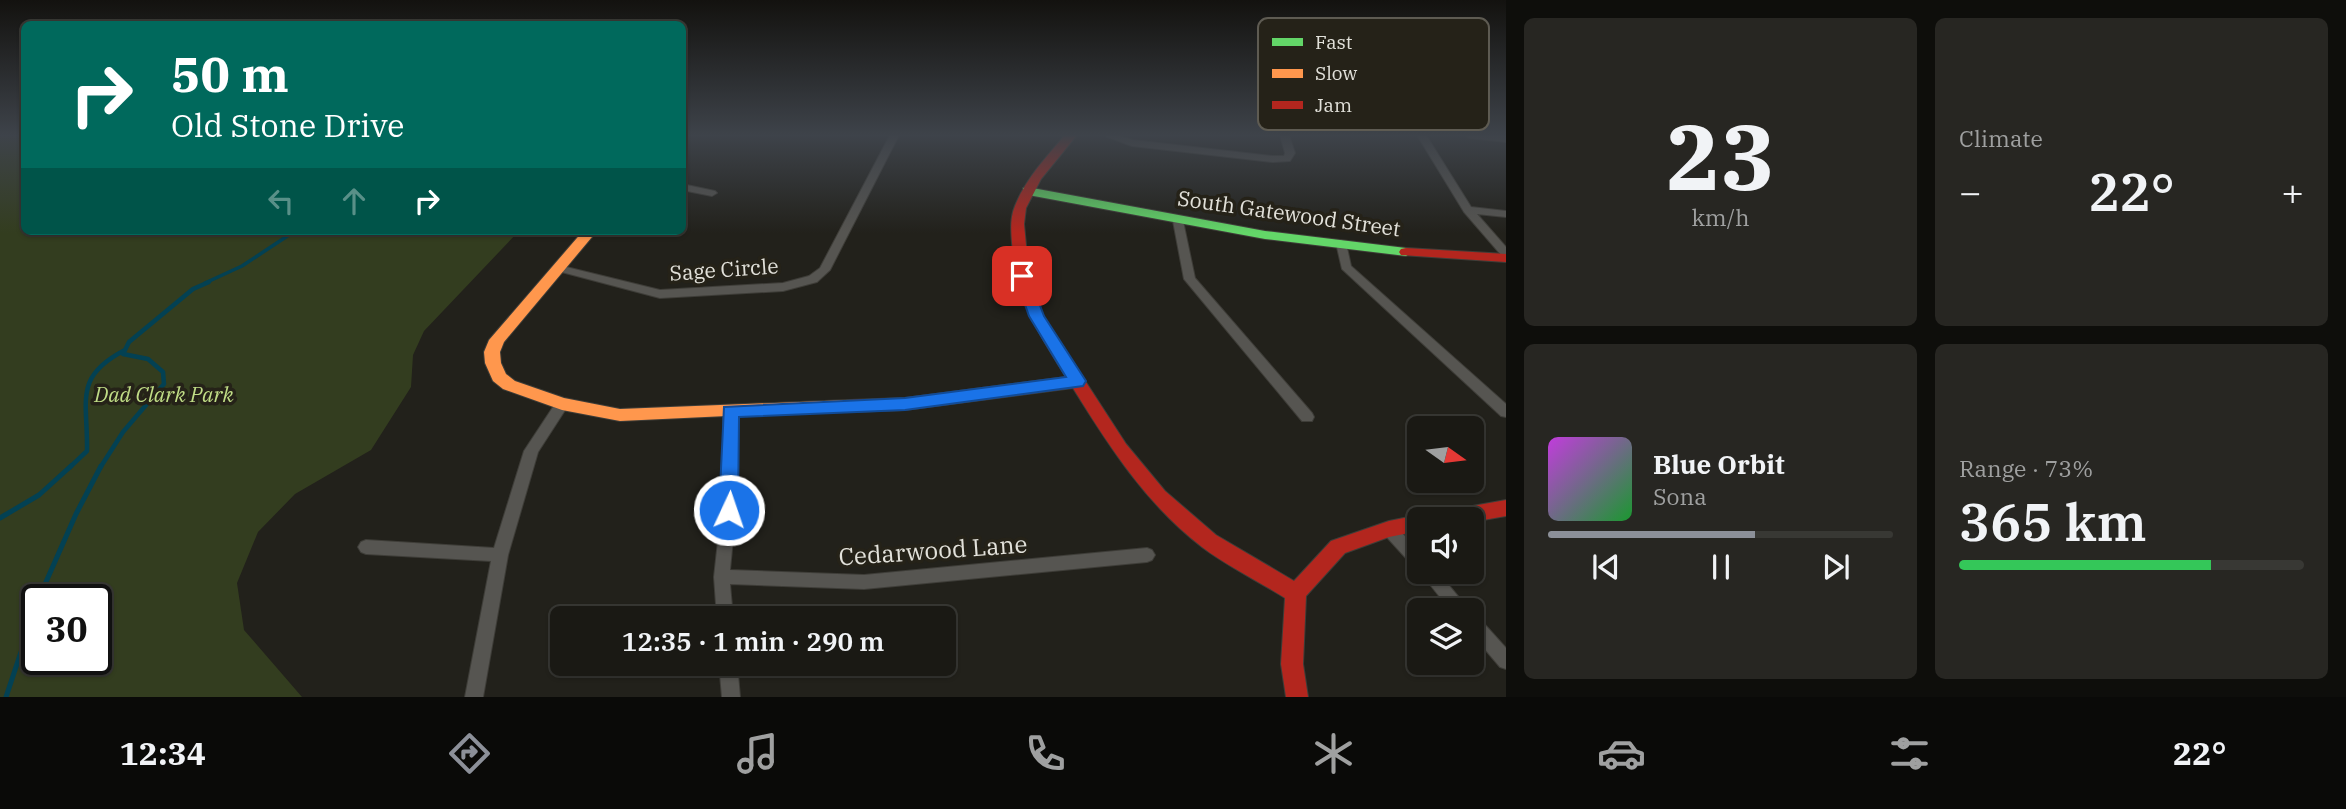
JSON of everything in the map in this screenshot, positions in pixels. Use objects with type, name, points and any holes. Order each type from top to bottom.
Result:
[{"type":"street","name":"Sage Circle","points":[[558,268],[660,294],[783,288],[813,279],[824,270],[878,168]]},
{"type":"street","points":[[1045,168],[1027,191],[1017,224],[1022,276],[1036,316],[1120,449],[1174,512],[1238,561],[1296,593]]},
{"type":"street","points":[[1441,168],[1468,210],[1506,256]]},
{"type":"street","points":[[686,188],[712,193]]},
{"type":"street","name":"South Gatewood Street","points":[[1027,191],[1178,221],[1448,257],[1506,256]]},
{"type":"street","points":[[1468,210],[1506,214]]},
{"type":"street","points":[[1178,221],[1190,279],[1307,417]]},
{"type":"street","points":[[587,235],[506,327],[492,352],[499,377],[509,385],[562,404],[620,415],[915,403],[1077,381]]},
{"type":"street","points":[[1341,243],[1346,267],[1506,412]]},
{"type":"street","points":[[474,697],[500,555],[531,451],[562,404]]},
{"type":"street","points":[[724,606],[722,577],[731,487],[730,411]]},
{"type":"street","points":[[1484,512],[1506,508]]},
{"type":"street","points":[[1297,697],[1292,664],[1296,593],[1338,547],[1407,525]]},
{"type":"street","points":[[1389,529],[1407,549]]},
{"type":"street","points":[[366,547],[500,555]]},
{"type":"street","name":"Cedarwood Lane","points":[[722,577],[864,582],[1147,555]]},
{"type":"street","points":[[1438,584],[1451,598]]},
{"type":"street","points":[[1484,636],[1506,661]]},
{"type":"street","points":[[729,676],[731,697]]},
{"type":"green space","name":"Dad Clark Park","points":[[0,168],[21,168],[21,235],[515,235],[424,331],[413,355],[411,387],[371,450],[295,494],[258,532],[237,583],[244,630],[302,697],[0,697]]},
{"type":"waterway","points":[[205,283],[242,266],[289,235]]},
{"type":"waterway","points":[[125,350],[129,342],[193,289],[209,282]]},
{"type":"waterway","points":[[69,468],[87,451],[86,404],[90,380],[108,360],[125,350]]},
{"type":"waterway","points":[[100,468],[123,432],[164,384],[163,372],[148,359],[123,354],[125,350]]},
{"type":"waterway","points":[[0,518],[39,495],[71,466]]},
{"type":"waterway","points":[[45,584],[101,466]]},
{"type":"waterway","points":[[6,697],[21,652]]},
{"type":"traffic: fast","points":[[1027,191],[1265,235],[1406,252]]},
{"type":"traffic: slow","points":[[587,235],[497,340],[492,352],[493,363],[499,377],[509,385],[562,404],[620,415],[849,406]]},
{"type":"traffic: jam","points":[[1044,168],[1035,178],[1020,208],[1017,224],[1022,277],[1036,316],[1120,449],[1158,496],[1209,541],[1296,593]]},
{"type":"traffic: jam","points":[[1406,252],[1506,258]]},
{"type":"traffic: jam","points":[[849,406],[905,404],[1077,381]]},
{"type":"traffic: jam","points":[[1484,512],[1506,508]]},
{"type":"traffic: jam","points":[[1296,593],[1338,547],[1407,525]]},
{"type":"traffic: jam","points":[[1296,593],[1292,664],[1297,697]]},
{"type":"route","points":[[729,510],[730,411],[905,404],[1077,381],[1036,316],[1022,276]]}]
